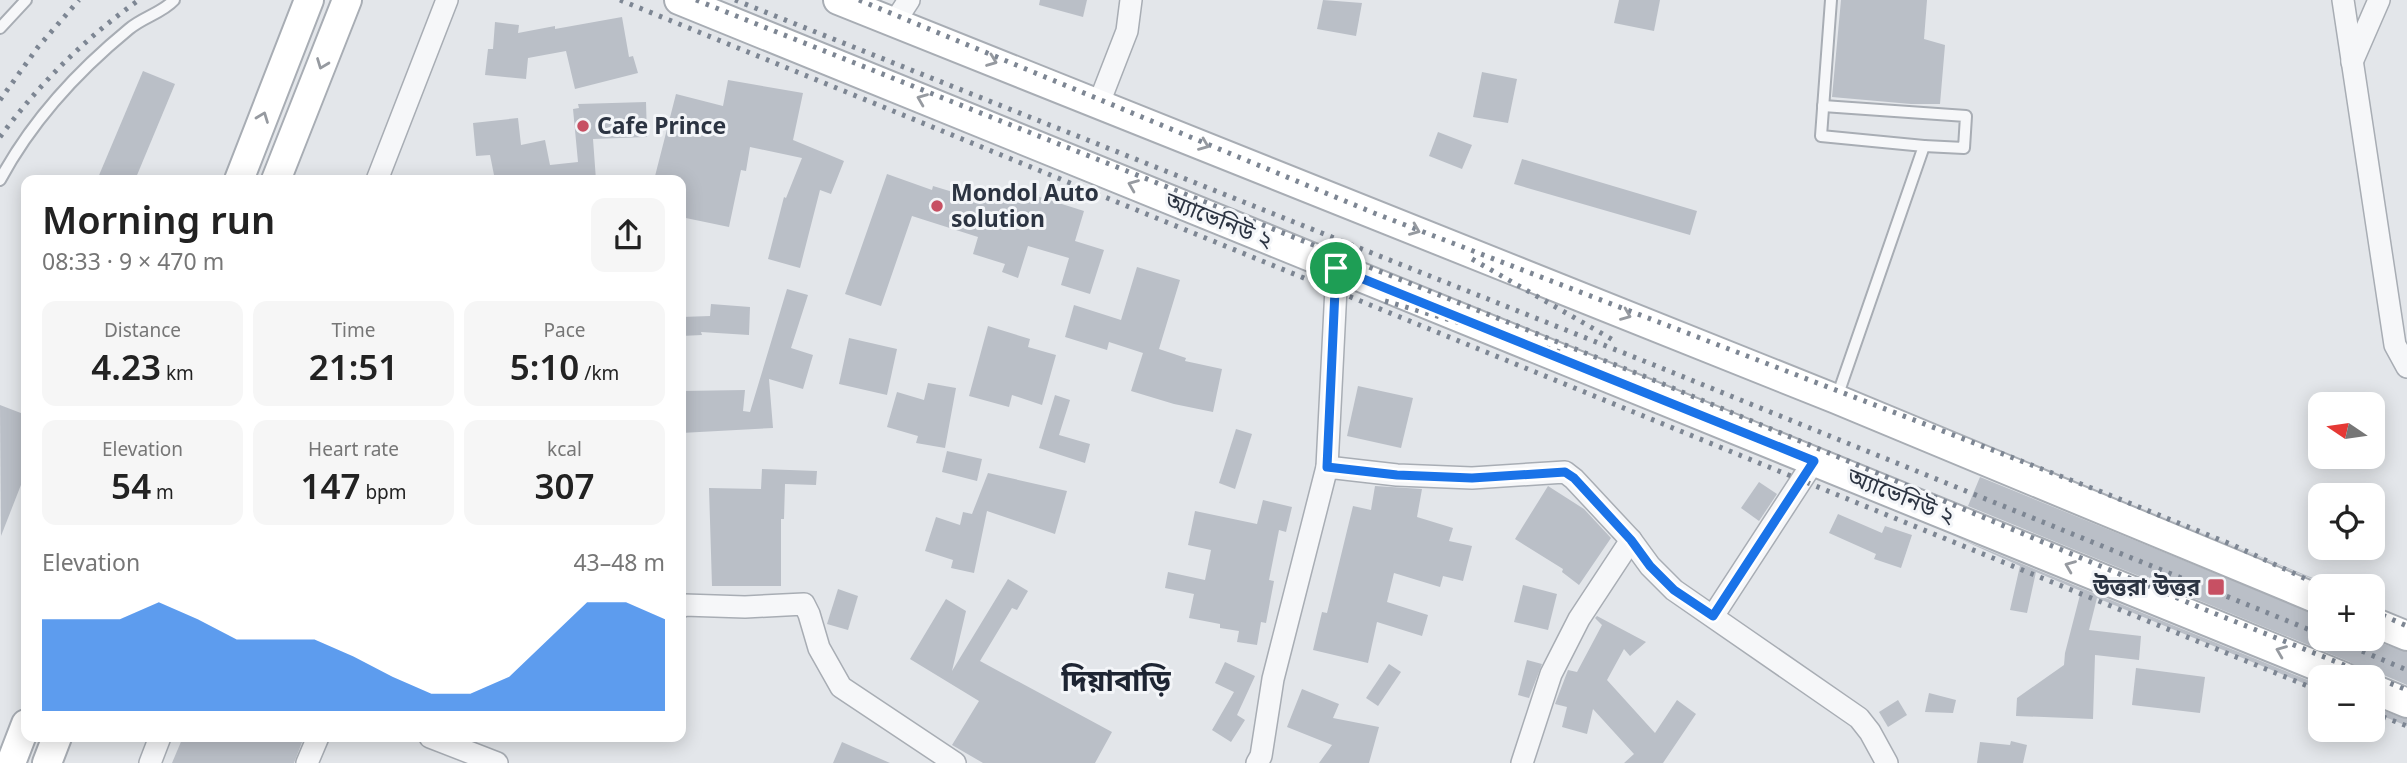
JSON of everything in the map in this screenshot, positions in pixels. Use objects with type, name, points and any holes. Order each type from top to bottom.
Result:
[{"type":"main road","points":[[241,175],[309,0]]},
{"type":"main road","points":[[278,175],[347,0]]},
{"type":"main road","name":"অ্যাভেনিউ ২","points":[[679,0],[2315,665]]},
{"type":"main road","points":[[838,0],[901,11],[1099,103],[1836,399],[2308,595]]},
{"type":"main road","points":[[2385,627],[2407,636]]},
{"type":"main road","points":[[2385,694],[2407,703]]},
{"type":"main road","points":[[11,763],[21,737]]},
{"type":"main road","points":[[47,763],[55,742]]},
{"type":"street","points":[[378,175],[447,0]]},
{"type":"street","points":[[1099,103],[1127,31],[1130,0]]},
{"type":"street","points":[[2343,0],[2395,345],[2407,367]]},
{"type":"street","points":[[2352,62],[2379,0]]},
{"type":"street","points":[[1257,763],[1261,756],[1273,679],[1327,467],[1336,268]]},
{"type":"street","points":[[2395,345],[2407,314]]},
{"type":"street","points":[[1713,616],[1814,461]]},
{"type":"street","points":[[1327,467],[1397,475],[1472,478],[1565,472],[1574,478],[1674,590],[1859,718],[1887,763]]},
{"type":"street","points":[[1522,763],[1551,674],[1578,619],[1631,540]]},
{"type":"street","points":[[686,605],[745,607],[804,604],[820,648],[841,687],[955,763]]},
{"type":"street","points":[[150,763],[158,742]]},
{"type":"street","points":[[307,763],[315,742]]},
{"type":"street","points":[[443,742],[497,763]]},
{"type":"lane","points":[[0,28],[26,0]]},
{"type":"lane","points":[[0,180],[33,130],[65,90],[131,27],[174,0]]},
{"type":"lane","points":[[1823,106],[1966,116],[1964,148],[1821,136],[1823,106],[1831,0]]},
{"type":"lane","points":[[1836,399],[1924,146]]},
{"type":"building","points":[[1040,0],[1087,0],[1083,17],[1039,5]]},
{"type":"building","points":[[1323,0],[1362,3],[1356,36],[1317,29]]},
{"type":"building","points":[[1619,0],[1660,0],[1654,31],[1614,23]]},
{"type":"building","points":[[1841,0],[1927,0],[1924,39],[1945,45],[1940,104],[1832,97]]},
{"type":"building","points":[[622,17],[629,57],[633,56],[638,73],[575,89],[566,51],[528,58],[526,79],[485,75],[488,49],[493,49],[495,22],[519,25],[518,33]]},
{"type":"building","points":[[143,71],[175,84],[137,175],[99,175]]},
{"type":"building","points":[[1482,72],[1517,79],[1508,123],[1473,117]]},
{"type":"building","points":[[728,80],[803,93],[793,140],[844,161],[831,194],[820,190],[800,268],[768,259],[784,197],[786,198],[802,158],[750,147],[746,171],[741,170],[729,227],[686,218],[686,175],[655,175],[676,94],[723,106]]},
{"type":"building","points":[[646,102],[647,137],[593,139],[596,175],[494,175],[490,155],[476,156],[473,123],[518,118],[521,145],[545,140],[550,165],[578,162],[573,109],[579,108],[578,104]]},
{"type":"building","points":[[1438,132],[1472,145],[1462,169],[1429,156]]},
{"type":"building","points":[[1522,159],[1697,211],[1690,235],[1514,184]]},
{"type":"building","points":[[887,174],[932,190],[933,186],[989,203],[993,190],[1025,199],[1027,193],[1084,211],[1075,241],[1104,250],[1090,294],[1061,285],[1069,258],[1028,246],[1018,278],[1002,272],[1005,264],[973,254],[978,237],[912,216],[881,306],[845,294]]},
{"type":"building","points":[[1137,267],[1180,280],[1159,349],[1186,358],[1185,361],[1222,369],[1213,412],[1131,391],[1143,353],[1109,342],[1107,350],[1065,337],[1074,305],[1121,320]]},
{"type":"building","points":[[787,289],[808,295],[791,348],[813,355],[803,389],[769,379],[773,428],[686,433],[686,391],[745,390],[743,411],[750,412]]},
{"type":"building","points":[[711,304],[750,307],[749,335],[701,332],[702,335],[686,336],[686,317],[710,316]]},
{"type":"building","points":[[988,326],[1030,339],[1028,347],[1056,355],[1042,405],[1012,395],[1009,407],[969,396]]},
{"type":"building","points":[[849,338],[897,349],[887,395],[839,384]]},
{"type":"building","points":[[928,383],[956,388],[945,448],[916,443],[918,436],[887,427],[897,392],[924,400]]},
{"type":"building","points":[[1358,386],[1413,398],[1401,448],[1347,436]]},
{"type":"building","points":[[1055,395],[1070,400],[1059,435],[1090,444],[1085,463],[1039,448]]},
{"type":"building","points":[[0,405],[21,413],[21,485],[1,536]]},
{"type":"building","points":[[1236,429],[1252,434],[1235,489],[1219,483]]},
{"type":"building","points":[[947,451],[982,459],[977,481],[942,472]]},
{"type":"building","points":[[762,469],[817,471],[816,485],[785,484],[784,519],[781,519],[781,586],[712,586],[709,488],[761,489]]},
{"type":"building","points":[[988,473],[1067,491],[1055,534],[987,511],[974,573],[951,568],[953,560],[925,551],[936,517],[960,525],[963,512],[972,514]]},
{"type":"building","points":[[1980,477],[2308,611],[2308,645],[1968,506]]},
{"type":"building","points":[[1759,482],[1777,494],[1759,521],[1741,508]]},
{"type":"building","points":[[1375,486],[1422,489],[1417,517],[1453,528],[1449,541],[1472,546],[1463,581],[1443,576],[1440,587],[1394,573],[1387,602],[1428,615],[1422,636],[1377,622],[1368,663],[1313,650],[1322,612],[1327,613],[1353,506],[1371,510]]},
{"type":"building","points":[[1548,486],[1584,509],[1611,538],[1579,585],[1562,572],[1563,569],[1515,539]]},
{"type":"building","points":[[1263,500],[1292,507],[1286,532],[1279,530],[1269,580],[1274,581],[1266,623],[1261,622],[1257,645],[1237,642],[1239,631],[1189,618],[1194,594],[1165,588],[1168,572],[1205,580],[1211,550],[1188,545],[1195,511],[1257,524]]},
{"type":"building","points":[[2129,503],[2308,576],[2308,577]]},
{"type":"building","points":[[1838,514],[1882,533],[1885,526],[1912,535],[1901,568],[1874,559],[1876,554],[1829,533]]},
{"type":"building","points":[[1956,537],[2308,680],[2308,685],[2097,598],[2089,630],[2141,636],[2139,660],[2095,655],[2093,719],[2016,716],[2017,698],[2064,665],[2081,591],[2036,572],[2027,613],[2010,610],[2020,566]]},
{"type":"building","points":[[1008,579],[1028,591],[1017,610],[1012,608],[980,661],[1112,732],[1095,763],[983,763],[952,745],[979,701],[910,659],[946,599],[966,611],[952,671]]},
{"type":"building","points":[[1523,585],[1557,594],[1548,630],[1514,622]]},
{"type":"building","points":[[838,589],[858,596],[848,630],[827,624]]},
{"type":"building","points":[[1597,616],[1646,642],[1630,656],[1624,649],[1607,680],[1655,733],[1677,700],[1696,714],[1663,763],[1624,763],[1634,754],[1593,709],[1587,734],[1562,727],[1567,707],[1555,704],[1568,670],[1577,672],[1602,625],[1595,618]]},
{"type":"building","points":[[2385,644],[2407,652],[2407,685],[2385,676],[2385,665],[2354,665],[2323,651],[2385,651]]},
{"type":"building","points":[[1527,660],[1542,664],[1529,698],[1518,695]]},
{"type":"building","points":[[1225,662],[1255,676],[1237,715],[1245,720],[1231,742],[1212,730],[1234,692],[1215,683]]},
{"type":"building","points":[[1389,664],[1401,672],[1378,706],[1366,698]]},
{"type":"building","points":[[2136,668],[2205,677],[2200,713],[2132,705]]},
{"type":"building","points":[[1302,689],[1339,704],[1333,718],[1379,727],[1369,763],[1319,763],[1332,745],[1287,727]]},
{"type":"building","points":[[1929,693],[1956,700],[1953,713],[1925,712]]},
{"type":"building","points":[[1898,700],[1907,715],[1888,727],[1879,712]]},
{"type":"building","points":[[2385,711],[2407,719],[2407,726],[2385,717]]},
{"type":"building","points":[[2011,741],[2027,745],[2023,763],[1977,763],[1980,742],[2010,745]]},
{"type":"building","points":[[181,742],[302,742],[294,763],[172,763]]},
{"type":"building","points":[[842,742],[890,763],[833,763]]},
{"type":"railway","points":[[0,100],[38,47],[79,0]]},
{"type":"railway","points":[[0,137],[64,63],[100,30],[139,0]]},
{"type":"railway","points":[[620,0],[2308,686]]},
{"type":"railway","points":[[696,0],[1651,379],[2206,610],[2407,690]]},
{"type":"railway","points":[[735,0],[1654,365],[2308,629]]},
{"type":"railway","points":[[859,0],[1374,213],[2102,492],[2233,545],[2308,580]]},
{"type":"railway","points":[[1472,259],[1615,341]]},
{"type":"railway","points":[[1385,301],[1560,352]]},
{"type":"railway","points":[[2385,616],[2407,626]]},
{"type":"railway","points":[[2362,651],[2407,670]]},
{"type":"railway","points":[[2385,718],[2407,726]]},
{"type":"place","name":"Cafe Prince","points":[[583,126]]},
{"type":"place","name":"Mondol Auto solution","points":[[937,206]]},
{"type":"place","name":"উত্তরা উত্তর","points":[[2216,587]]},
{"type":"district","name":"দিয়াবাড়ি","points":[[1116,681]]},
{"type":"route","points":[[1336,268],[1814,461],[1713,616],[1674,590],[1574,478],[1565,472],[1472,478],[1397,475],[1327,467],[1336,268]]}]
